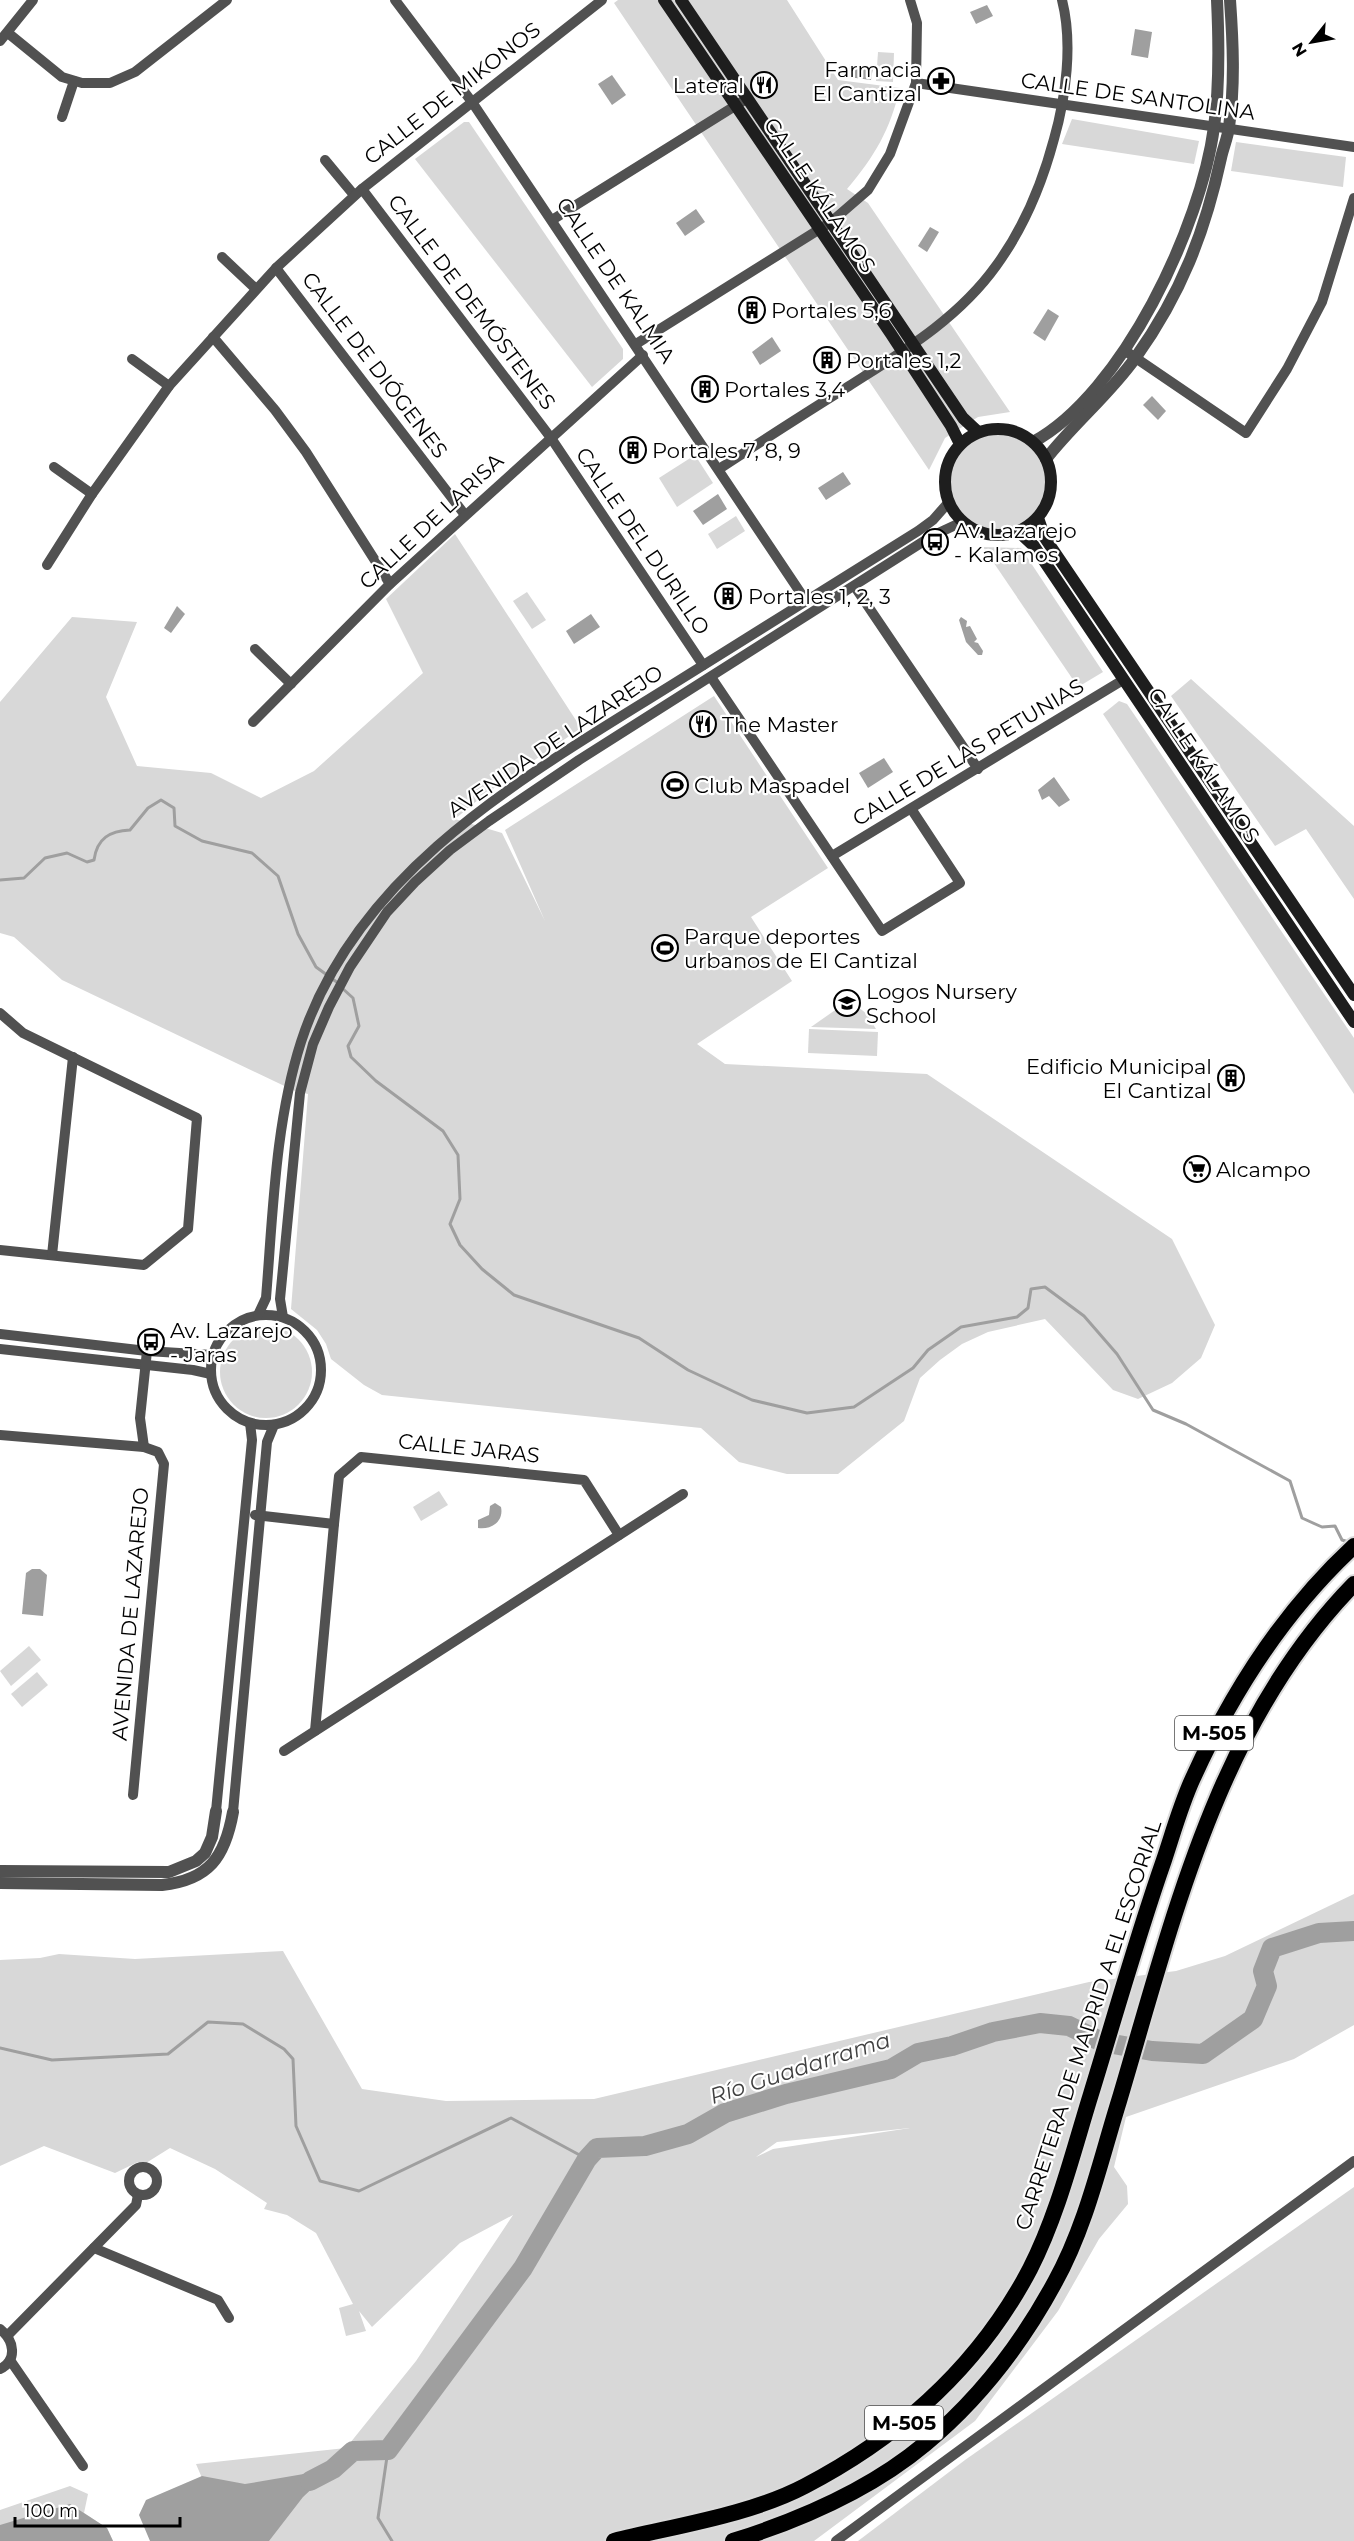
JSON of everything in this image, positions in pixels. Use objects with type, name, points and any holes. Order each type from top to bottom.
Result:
[{"type":"highway","name":"CARRETERA DE MADRID A EL ESCORIAL","points":[[614,2541],[770,2501],[803,2487],[844,2464],[907,2422],[979,2347],[1006,2309],[1030,2268],[1054,2215],[1154,1889],[1191,1782],[1226,1709],[1271,1642],[1307,1595],[1354,1546]]},
{"type":"highway","name":"M-505","points":[[733,2541],[814,2511],[870,2481],[924,2445],[1001,2366],[1030,2325],[1056,2280],[1081,2225],[1180,1897],[1219,1791],[1249,1727],[1296,1654],[1329,1610],[1354,1584]]},
{"type":"main road","name":"CALLE KÁLAMOS","points":[[664,0],[902,352],[951,426],[960,444]]},
{"type":"main road","name":"CALLE KÁLAMOS","points":[[681,0],[963,418],[978,432]]},
{"type":"main road","points":[[993,429],[1007,429],[1033,442],[1046,459],[1052,483],[1045,508],[1038,518],[1019,532],[995,536],[983,534],[962,522],[948,503],[944,478],[952,454],[960,444],[978,432],[993,429]]},
{"type":"main road","name":"CALLE KÁLAMOS","points":[[1038,518],[1045,538],[1354,994]]},
{"type":"main road","name":"CALLE KÁLAMOS","points":[[1019,532],[1034,546],[1354,1022]]},
{"type":"street","points":[[33,0],[4,37],[62,76],[82,83],[110,83],[135,72],[227,0]]},
{"type":"street","name":"CALLE DE KALMIA","points":[[395,0],[472,102],[636,344],[806,602]]},
{"type":"street","name":"CALLE DE MIKONOS","points":[[47,565],[92,494],[169,386],[276,268],[358,192],[602,0]]},
{"type":"street","points":[[636,344],[819,230],[868,190],[891,154],[916,83],[917,23],[910,0]]},
{"type":"street","points":[[719,469],[914,344],[948,318],[996,267],[1030,207],[1046,167],[1062,104],[1066,45],[1062,0]]},
{"type":"street","points":[[1033,442],[1054,431],[1087,397],[1124,350],[1151,307],[1174,261],[1196,205],[1215,127],[1219,57],[1217,0]]},
{"type":"street","points":[[1046,459],[1060,440],[1096,406],[1135,358],[1164,315],[1187,268],[1210,209],[1229,129],[1234,58],[1230,0]]},
{"type":"street","points":[[62,117],[74,81]]},
{"type":"street","name":"CALLE DE SANTOLINA","points":[[916,83],[1354,147]]},
{"type":"street","points":[[552,220],[748,97]]},
{"type":"street","points":[[325,159],[358,192]]},
{"type":"street","name":"CALLE DE DEMÓSTENES","points":[[358,192],[550,438]]},
{"type":"street","points":[[1124,350],[1246,433],[1287,369],[1322,302],[1354,198]]},
{"type":"street","points":[[222,256],[256,289]]},
{"type":"street","name":"CALLE DE DIÓGENES","points":[[276,268],[465,515]]},
{"type":"street","points":[[213,337],[275,410],[306,452],[390,584]]},
{"type":"street","name":"CALLE DE LARISA","points":[[253,722],[390,584],[643,355]]},
{"type":"street","points":[[132,359],[169,386]]},
{"type":"street","name":"CALLE DEL DURILLO","points":[[550,438],[703,665]]},
{"type":"street","points":[[54,467],[92,494]]},
{"type":"street","name":"AVENIDA DE LAZAREJO","points":[[258,1315],[266,1298],[288,1090],[302,1040],[318,1001],[339,961],[378,904],[406,873],[444,840],[571,748],[933,520],[948,503]]},
{"type":"street","name":"AVENIDA DE LAZAREJO","points":[[283,1317],[280,1299],[300,1093],[313,1044],[328,1007],[350,967],[387,912],[450,850],[579,760],[941,531],[962,522]]},
{"type":"street","points":[[855,587],[978,769]]},
{"type":"street","points":[[255,649],[291,684]]},
{"type":"street","points":[[711,677],[882,931],[960,883],[912,810]]},
{"type":"street","name":"CALLE DE LAS PETUNIAS","points":[[832,856],[912,810],[1123,680]]},
{"type":"street","points":[[0,1013],[23,1033],[197,1118],[188,1229],[144,1265],[0,1250]]},
{"type":"street","points":[[52,1255],[73,1057]]},
{"type":"street","points":[[258,1315],[283,1317],[297,1324],[316,1346],[321,1375],[318,1389],[311,1402],[301,1413],[288,1421],[274,1425],[250,1423],[238,1418],[223,1405],[213,1387],[212,1355],[225,1333],[245,1318],[258,1315]]},
{"type":"street","points":[[0,1334],[147,1351],[212,1355]]},
{"type":"street","points":[[0,1349],[193,1370],[211,1374]]},
{"type":"street","points":[[0,1435],[144,1447],[140,1418],[147,1351]]},
{"type":"street","points":[[0,1871],[160,1872],[176,1870],[196,1861],[205,1853],[212,1837],[216,1811],[252,1440],[250,1423]]},
{"type":"street","points":[[0,1883],[162,1885],[180,1883],[210,1868],[220,1855],[230,1831],[233,1812],[267,1442],[274,1425]]},
{"type":"street","name":"AVENIDA DE LAZAREJO","points":[[133,1796],[164,1464],[158,1452],[144,1447]]},
{"type":"street","name":"CALLE JARAS","points":[[315,1731],[339,1476],[361,1457],[584,1480],[620,1535]]},
{"type":"street","points":[[284,1751],[683,1494]]},
{"type":"street","points":[[245,1514],[334,1524]]},
{"type":"street","points":[[836,2541],[1354,2161]]},
{"type":"street","points":[[83,2466],[10,2360],[12,2343],[4,2332],[94,2248],[136,2205],[138,2195]]},
{"type":"street","points":[[94,2248],[218,2300],[229,2318]]},
{"type":"street","points":[[0,2369],[10,2360]]},
{"type":"shaded area","points":[[618,0],[787,0],[838,80],[900,88],[880,142],[847,189],[868,203],[1010,412],[978,417],[945,438],[929,470],[614,3]]},
{"type":"shaded area","points":[[987,5],[993,16],[976,24],[970,12]]},
{"type":"shaded area","points":[[1135,29],[1152,32],[1148,58],[1131,55]]},
{"type":"shaded area","points":[[878,52],[894,53],[893,82],[876,81]]},
{"type":"shaded area","points":[[850,64],[873,67],[871,80],[848,77]]},
{"type":"shaded area","points":[[612,75],[626,95],[612,105],[598,84]]},
{"type":"shaded area","points":[[1072,119],[1199,141],[1194,164],[1062,144]]},
{"type":"shaded area","points":[[464,122],[469,122],[623,349],[623,359],[592,387],[415,159]]},
{"type":"shaded area","points":[[1236,142],[1346,157],[1343,187],[1231,171]]},
{"type":"shaded area","points":[[696,209],[705,222],[685,236],[676,223]]},
{"type":"shaded area","points":[[930,227],[939,232],[927,252],[918,246]]},
{"type":"shaded area","points":[[1048,309],[1059,316],[1045,341],[1033,333]]},
{"type":"shaded area","points":[[772,337],[781,351],[760,365],[752,352]]},
{"type":"shaded area","points":[[1152,396],[1166,411],[1158,420],[1143,405]]},
{"type":"shaded area","points":[[989,434],[1007,434],[1025,442],[1038,455],[1046,473],[1043,501],[1025,522],[1007,530],[989,530],[971,522],[958,509],[950,491],[950,473],[958,455],[971,442]]},
{"type":"shaded area","points":[[695,455],[713,483],[677,507],[659,478]]},
{"type":"shaded area","points":[[843,472],[851,484],[826,500],[818,488]]},
{"type":"shaded area","points":[[718,494],[727,509],[703,525],[693,511]]},
{"type":"shaded area","points":[[736,516],[745,531],[717,549],[708,534]]},
{"type":"shaded area","points":[[455,534],[581,728],[484,795],[455,819],[502,833],[545,921],[505,830],[714,696],[828,868],[751,917],[792,981],[697,1044],[725,1064],[927,1074],[1172,1239],[1215,1325],[1201,1358],[1172,1383],[1138,1399],[1113,1390],[1045,1319],[988,1332],[962,1344],[920,1378],[904,1421],[838,1474],[787,1474],[739,1462],[701,1428],[382,1395],[364,1385],[331,1359],[326,1344],[317,1330],[291,1309],[308,1094],[295,1091],[62,980],[14,937],[0,933],[0,702],[72,617],[137,622],[106,697],[137,766],[211,773],[261,798],[314,771],[423,673],[386,599]]},
{"type":"shaded area","points":[[983,547],[1021,548],[1103,672],[1078,687]]},
{"type":"shaded area","points":[[527,592],[546,620],[532,629],[513,601]]},
{"type":"shaded area","points":[[177,606],[185,614],[171,633],[164,628]]},
{"type":"shaded area","points":[[591,614],[600,627],[574,644],[566,631]]},
{"type":"shaded area","points":[[961,617],[967,621],[966,627],[970,626],[977,639],[974,642],[978,643],[983,651],[982,655],[978,655],[966,642],[959,620]]},
{"type":"shaded area","points":[[1191,679],[1354,826],[1354,899],[1306,829],[1275,846],[1171,696]]},
{"type":"shaded area","points":[[1119,701],[1127,704],[1354,1038],[1354,1094],[1103,714]]},
{"type":"shaded area","points":[[884,758],[893,772],[868,788],[859,773]]},
{"type":"shaded area","points":[[1054,777],[1070,800],[1059,807],[1049,796],[1042,800],[1038,790]]},
{"type":"shaded area","points":[[841,1006],[863,1010],[876,1029],[811,1027]]},
{"type":"shaded area","points":[[809,1029],[878,1032],[877,1056],[808,1053]]},
{"type":"shaded area","points":[[266,1326],[284,1329],[299,1339],[309,1354],[312,1372],[309,1390],[299,1405],[284,1415],[266,1418],[248,1415],[233,1405],[223,1390],[220,1372],[223,1354],[233,1339],[248,1329]]},
{"type":"shaded area","points":[[439,1491],[448,1505],[421,1521],[413,1507]]},
{"type":"shaded area","points":[[495,1503],[501,1507],[499,1520],[488,1528],[478,1528],[478,1520],[489,1515],[490,1506]]},
{"type":"shaded area","points":[[32,1569],[40,1569],[47,1575],[43,1616],[22,1614],[26,1573]]},
{"type":"shaded area","points":[[29,1646],[41,1660],[11,1686],[0,1671]]},
{"type":"shaded area","points":[[37,1672],[48,1685],[22,1707],[11,1694]]},
{"type":"shaded area","points":[[1354,1894],[1354,2025],[1294,2059],[1126,2117],[1114,2167],[1127,2186],[1128,2204],[1099,2239],[1058,2311],[975,2421],[814,2541],[229,2541],[196,2464],[346,2448],[416,2361],[513,2215],[460,2243],[372,2327],[359,2311],[366,2331],[346,2336],[339,2308],[353,2304],[316,2233],[287,2215],[264,2209],[267,2203],[215,2169],[170,2148],[146,2163],[138,2162],[115,2173],[44,2146],[0,2166],[0,1960],[40,1958],[59,1954],[135,1959],[283,1951],[362,2089],[446,2101],[594,2099],[1089,1982],[1176,1971],[1225,1956]],"holes":[[[910,2128],[773,2149],[756,2157],[777,2142]]]},
{"type":"shaded area","points":[[1354,2187],[1354,2541],[858,2541],[965,2460]]},
{"type":"shaded area","points":[[333,2469],[303,2497],[269,2541],[150,2541],[139,2515],[146,2500],[202,2476],[245,2484]]},
{"type":"shaded area","points":[[70,2486],[88,2494],[84,2513],[107,2528],[113,2541],[0,2541],[0,2510]]},
{"type":"shaded area","points":[[70,2504],[107,2528],[113,2541],[0,2541],[0,2525]]},
{"type":"waterway","points":[[0,880],[24,878],[45,858],[67,853],[87,862],[94,860],[101,841],[116,832],[130,830],[148,808],[161,800],[174,808],[175,826],[202,841],[252,853],[278,876],[298,934],[316,967],[338,983]]},
{"type":"waterway","points":[[342,988],[353,998],[359,1026],[348,1046],[351,1057],[376,1081],[443,1131],[458,1155],[460,1199],[450,1224],[460,1245],[482,1269],[514,1295],[639,1338],[688,1370],[752,1400],[807,1413],[854,1407],[913,1368],[928,1350],[961,1327],[1017,1317],[1028,1308],[1031,1289],[1045,1287],[1084,1316],[1117,1354],[1153,1410],[1186,1424],[1290,1481],[1302,1518],[1322,1527],[1335,1526],[1342,1540],[1349,1542]]},
{"type":"waterway","name":"Río Guadarrama","points":[[310,2481],[333,2469],[353,2451],[388,2450],[523,2268],[587,2159],[597,2148],[645,2146],[688,2134],[725,2113],[786,2094],[891,2069],[918,2053],[952,2046],[993,2032],[1040,2023],[1069,2026],[1102,2042],[1152,2051],[1203,2054],[1253,2019],[1267,1986],[1263,1971],[1272,1948],[1319,1933],[1354,1931]]},
{"type":"waterway","points":[[0,2048],[52,2060],[168,2054],[208,2022],[243,2024],[284,2049],[293,2059],[296,2126],[320,2181],[359,2191],[511,2118],[587,2159]]},
{"type":"waterway","points":[[388,2450],[378,2518],[392,2541]]},
{"type":"place","name":"Farmacia El Cantizal","points":[[941,81]]},
{"type":"place","name":"Lateral","points":[[764,85]]},
{"type":"place","name":"Portales 5,6","points":[[752,310]]},
{"type":"place","name":"Portales 1,2","points":[[827,360]]},
{"type":"place","name":"Portales 3,4","points":[[705,389]]},
{"type":"place","name":"Portales 7, 8, 9","points":[[633,450]]},
{"type":"place","name":"Av. Lazarejo - Kalamos","points":[[935,542]]},
{"type":"place","name":"Portales 1, 2, 3","points":[[728,596]]},
{"type":"place","name":"The Master","points":[[703,724]]},
{"type":"place","name":"Club Maspadel","points":[[675,785]]},
{"type":"place","name":"Parque deportes urbanos de El Cantizal","points":[[665,948]]},
{"type":"place","name":"Logos Nursery School","points":[[847,1003]]},
{"type":"place","name":"Edificio Municipal El Cantizal","points":[[1231,1078]]},
{"type":"place","name":"Alcampo","points":[[1197,1169]]},
{"type":"place","name":"Av. Lazarejo - Jaras","points":[[151,1342]]}]
